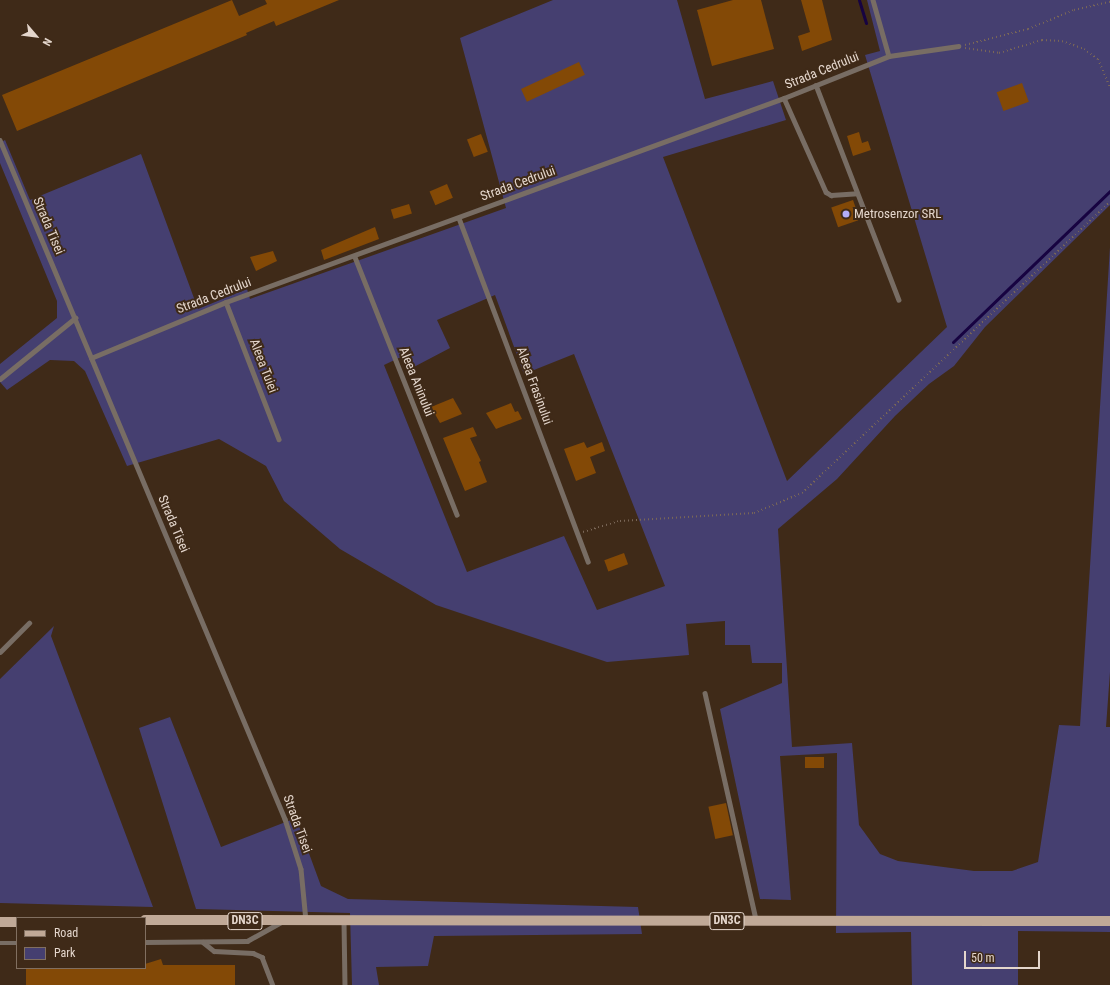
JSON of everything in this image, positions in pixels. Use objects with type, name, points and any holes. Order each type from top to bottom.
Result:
[{"type":"main road","name":"DN3C","points":[[146,920],[281,922],[1110,921]]},
{"type":"main road","points":[[0,922],[16,922]]},
{"type":"lane","points":[[873,0],[889,56]]},
{"type":"lane","name":"Strada Cedrului","points":[[91,358],[226,302],[355,257],[784,98],[889,56],[958,46]]},
{"type":"lane","points":[[816,85],[899,300]]},
{"type":"lane","points":[[784,98],[826,192],[831,195],[857,193]]},
{"type":"lane","name":"Strada Tisei","points":[[0,140],[285,819],[301,869],[306,922]]},
{"type":"lane","name":"Aleea Frasinului","points":[[459,218],[588,562]]},
{"type":"lane","name":"Aleea Aninului","points":[[355,257],[457,514]]},
{"type":"lane","name":"Aleea Tuiei","points":[[226,302],[279,439]]},
{"type":"lane","points":[[0,379],[75,318]]},
{"type":"lane","points":[[0,652],[29,623]]},
{"type":"lane","points":[[705,694],[757,921]]},
{"type":"lane","points":[[146,942],[247,941],[281,922]]},
{"type":"lane","points":[[344,922],[345,985]]},
{"type":"lane","points":[[203,942],[214,951],[253,953],[262,957],[274,985]]},
{"type":"lane","points":[[0,943],[16,943]]},
{"type":"path","points":[[958,46],[1028,29],[1074,10],[1110,2]]},
{"type":"path","points":[[958,46],[999,53],[1042,40],[1062,41],[1084,49],[1098,59],[1110,86]]},
{"type":"path","points":[[577,534],[620,520],[754,513],[802,493],[1110,202]]},
{"type":"green space","points":[[553,0],[677,0],[705,99],[773,81],[786,120],[663,157],[787,481],[947,327],[865,55],[880,51],[867,0],[1110,0],[1110,205],[985,327],[954,366],[929,384],[895,416],[837,479],[778,529],[792,747],[852,743],[859,825],[880,854],[898,861],[974,871],[1012,871],[1038,862],[1059,725],[1080,726],[1110,247],[1110,672],[1106,727],[1110,727],[1110,932],[1018,931],[1018,985],[912,985],[911,932],[836,933],[837,753],[780,756],[791,900],[760,899],[720,709],[782,683],[782,663],[752,663],[750,645],[725,645],[725,621],[686,624],[689,655],[607,662],[436,605],[340,549],[284,501],[266,466],[219,439],[127,466],[85,371],[74,361],[50,360],[7,390],[0,382],[0,364],[57,318],[57,301],[0,163],[0,143],[5,140],[30,200],[141,154],[198,309],[247,289],[250,299],[506,208],[460,38]],"holes":[[[495,295],[524,374],[574,354],[665,586],[597,610],[564,536],[467,572],[384,365],[405,355],[410,369],[450,348],[437,320]]]},
{"type":"green space","points":[[54,626],[51,636],[153,907],[0,903],[0,679]]},
{"type":"green space","points":[[170,717],[221,847],[296,818],[321,886],[348,899],[638,907],[642,934],[434,936],[428,966],[376,967],[379,985],[352,985],[350,913],[196,909],[139,728]]},
{"type":"building","points":[[232,0],[239,16],[267,4],[265,0],[339,0],[276,26],[274,21],[246,33],[247,35],[17,131],[2,95]]},
{"type":"building","points":[[733,0],[761,0],[774,49],[712,66],[697,10]]},
{"type":"building","points":[[801,0],[822,0],[832,40],[802,51],[798,36],[810,32]]},
{"type":"building","points":[[579,62],[585,75],[527,102],[521,89]]},
{"type":"building","points":[[1022,83],[1029,102],[1003,111],[997,92]]},
{"type":"building","points":[[859,132],[862,143],[868,141],[871,150],[853,156],[847,136]]},
{"type":"building","points":[[481,134],[488,152],[474,157],[467,139]]},
{"type":"building","points":[[447,184],[453,198],[435,205],[430,191]]},
{"type":"building","name":"Metrosenzor SRL","points":[[853,200],[860,220],[838,227],[831,207]]},
{"type":"building","points":[[409,204],[412,214],[394,219],[391,210]]},
{"type":"building","points":[[375,227],[379,239],[324,260],[321,250]]},
{"type":"building","points":[[273,251],[277,261],[256,271],[250,257]]},
{"type":"building","points":[[453,398],[462,414],[440,423],[431,407]]},
{"type":"building","points":[[511,403],[515,412],[518,411],[522,419],[496,429],[486,413]]},
{"type":"building","points":[[473,427],[477,436],[470,438],[481,461],[479,462],[487,482],[465,491],[443,438]]},
{"type":"building","points":[[584,442],[587,448],[602,442],[605,451],[590,457],[596,473],[576,481],[564,449]]},
{"type":"building","points":[[624,553],[628,564],[608,571],[604,560]]},
{"type":"building","points":[[805,757],[824,757],[824,768],[805,768]]},
{"type":"building","points":[[726,803],[733,835],[715,839],[708,807]]},
{"type":"building","points":[[161,959],[163,965],[235,965],[235,985],[26,985],[26,969],[146,969],[146,964]]},
{"type":"waterway","points":[[859,0],[866,23]]},
{"type":"waterway","points":[[953,342],[1110,191]]},
{"type":"place","name":"Metrosenzor SRL","points":[[846,214]]}]
